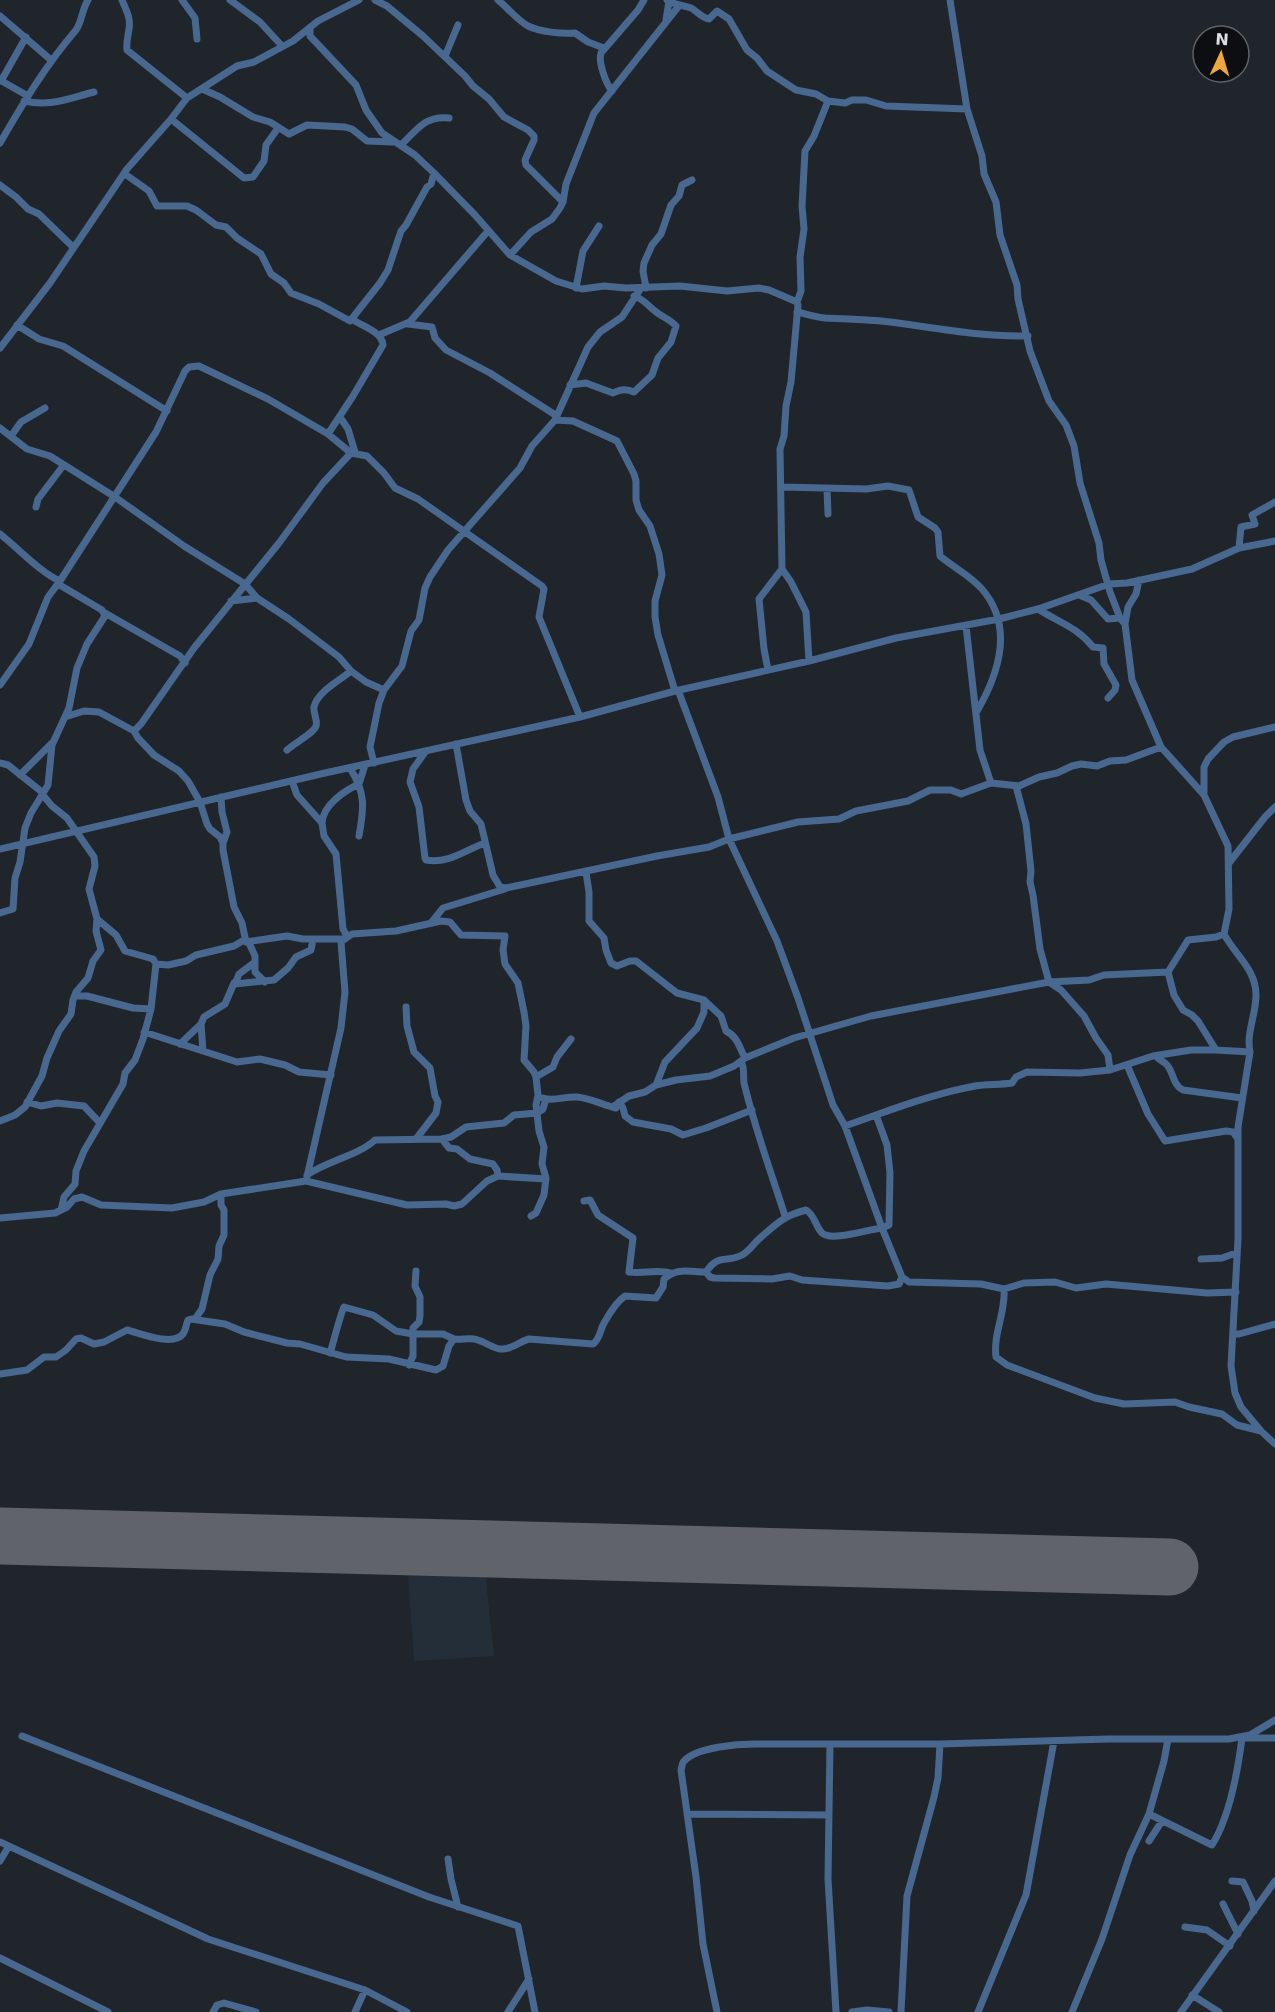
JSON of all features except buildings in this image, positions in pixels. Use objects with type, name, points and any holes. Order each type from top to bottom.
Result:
[{"type":"street","points":[[0,143],[51,60],[77,29],[88,0]]},
{"type":"street","points":[[122,0],[128,13],[127,50],[187,98]]},
{"type":"street","points":[[182,0],[195,18],[197,39]]},
{"type":"street","points":[[230,0],[260,22],[282,46]]},
{"type":"street","points":[[0,348],[50,283],[125,174],[187,98],[237,66],[255,62],[308,33],[318,21],[358,0]]},
{"type":"street","points":[[375,0],[387,6],[445,56],[504,117],[532,134],[534,140],[525,160],[526,165],[563,202]]},
{"type":"street","points":[[498,0],[529,26],[553,33],[575,33],[588,42],[604,48]]},
{"type":"street","points":[[612,91],[599,62],[604,48],[644,0]]},
{"type":"street","points":[[666,20],[668,0],[678,7],[691,8],[705,19],[709,19],[717,12],[724,15],[747,50],[768,71],[796,90],[816,94],[828,101],[845,103],[852,99],[866,100],[886,106],[967,109]]},
{"type":"street","points":[[950,0],[967,109],[982,156],[984,174],[996,202],[1000,235],[1017,285],[1030,351],[1049,401],[1066,425],[1074,446],[1080,483],[1099,543],[1101,560],[1110,592],[1123,621],[1132,680],[1161,747],[1204,795],[1228,846],[1229,909],[1224,934],[1247,965],[1256,996],[1248,1042],[1250,1052],[1238,1139],[1239,1214],[1231,1366],[1235,1393],[1241,1407],[1275,1444]]},
{"type":"street","points":[[510,255],[531,232],[552,219],[563,202],[566,184],[594,112],[678,7]]},
{"type":"street","points":[[0,16],[51,60]]},
{"type":"street","points":[[445,56],[458,25]]},
{"type":"street","points":[[308,33],[356,85],[366,110],[382,133],[393,142]]},
{"type":"street","points":[[26,37],[0,81],[39,104],[77,99],[94,92]]},
{"type":"street","points":[[202,89],[253,117],[270,122],[289,134],[307,125],[345,127],[352,129],[367,141],[393,142],[401,145],[434,173],[510,255],[556,281],[576,288],[698,287],[727,291],[759,288],[797,302]]},
{"type":"street","points":[[768,670],[759,599],[782,569],[780,449],[784,436],[786,406],[791,382],[797,302],[801,291],[800,257],[804,229],[802,206],[805,151],[828,101]]},
{"type":"street","points":[[401,145],[423,123],[436,117],[449,117]]},
{"type":"street","points":[[171,119],[244,178],[253,177],[264,161],[266,145],[278,128]]},
{"type":"street","points":[[352,320],[384,276],[401,231],[431,184],[434,173]]},
{"type":"street","points":[[125,174],[149,191],[157,206],[187,206],[216,225],[226,227],[237,238],[261,254],[272,274],[291,293],[319,304],[347,320],[352,320],[383,339],[383,345],[328,434]]},
{"type":"street","points":[[374,763],[370,747],[379,702],[384,690],[402,666],[411,631],[420,620],[425,588],[430,577],[464,531],[507,485],[520,468],[531,446],[556,418],[588,347],[600,332],[622,316],[634,296],[643,288],[643,272],[651,245],[661,234],[671,205],[679,196],[682,185],[692,180]]},
{"type":"street","points":[[0,185],[28,209],[39,214],[73,247]]},
{"type":"street","points":[[576,288],[584,251],[599,226]]},
{"type":"street","points":[[379,335],[407,323],[488,231]]},
{"type":"street","points":[[570,385],[586,383],[613,393],[628,389],[633,392],[638,390],[652,375],[658,358],[670,342],[676,326],[672,321],[655,312],[642,298],[634,296]]},
{"type":"street","points":[[797,312],[824,318],[861,319],[924,326],[981,336],[996,334],[1028,336]]},
{"type":"street","points":[[407,323],[410,326],[432,327],[435,338],[446,350],[490,373],[556,418],[573,421],[616,441],[636,480],[636,500],[639,510],[650,526],[659,554],[662,575],[655,601],[655,617],[676,690],[718,796],[729,839],[777,941],[833,1105],[845,1126],[900,1281]]},
{"type":"street","points":[[17,325],[39,339],[53,341],[70,350],[167,411]]},
{"type":"street","points":[[0,686],[29,644],[48,597],[156,432],[185,372],[189,367],[199,366],[267,399],[328,434],[353,453],[367,456],[395,488],[418,499],[543,587],[539,617],[579,717]]},
{"type":"street","points":[[562,407],[573,421]]},
{"type":"street","points":[[11,436],[21,422],[45,408]]},
{"type":"street","points":[[340,417],[348,429],[353,453]]},
{"type":"street","points":[[0,428],[27,449],[50,456],[115,497],[184,546],[245,584],[257,598],[339,657],[351,671],[366,682],[384,690]]},
{"type":"street","points":[[134,731],[141,724],[182,660],[191,653],[286,534],[323,483],[353,453]]},
{"type":"street","points":[[36,507],[38,499],[63,466]]},
{"type":"street","points":[[782,487],[866,489],[888,486],[909,490],[918,517],[938,532],[940,556],[981,588],[999,620],[999,656],[989,690],[976,713]]},
{"type":"street","points":[[827,489],[828,514]]},
{"type":"street","points":[[1239,548],[1241,527],[1255,524],[1252,515],[1275,502]]},
{"type":"street","points":[[0,534],[57,583],[182,660]]},
{"type":"street","points":[[0,849],[579,717],[676,690],[896,638],[999,620],[1109,584],[1192,569],[1239,548],[1275,541]]},
{"type":"street","points":[[782,569],[792,582],[806,612],[809,660]]},
{"type":"street","points":[[1123,621],[1136,594],[1139,580]]},
{"type":"street","points":[[1078,595],[1091,600],[1108,619],[1123,621]]},
{"type":"street","points":[[231,601],[257,598]]},
{"type":"street","points":[[1038,609],[1059,619],[1084,636],[1093,647],[1103,648],[1104,664],[1116,684],[1115,690],[1108,698]]},
{"type":"street","points":[[0,913],[13,909],[15,878],[24,843],[25,828],[31,813],[48,786],[54,741],[72,700],[73,679],[77,668],[87,644],[105,613]]},
{"type":"street","points":[[966,626],[980,750],[991,783]]},
{"type":"street","points":[[286,750],[315,729],[316,702],[325,691],[351,671]]},
{"type":"street","points":[[65,717],[84,711],[99,712],[134,731],[154,754],[179,771],[188,781],[200,802],[207,824],[223,843],[234,907],[247,941],[253,949],[255,972],[265,982]]},
{"type":"street","points":[[1204,795],[1204,767],[1208,759],[1224,742],[1233,737],[1275,727]]},
{"type":"street","points":[[20,775],[54,741]]},
{"type":"street","points":[[456,744],[466,800],[470,811],[481,824],[493,875],[498,884],[506,888]]},
{"type":"street","points":[[431,923],[443,908],[506,888],[709,847],[729,839],[798,822],[839,819],[856,811],[908,801],[930,790],[951,790],[961,794],[991,783],[1016,786],[1072,766],[1081,764],[1097,766],[1110,761],[1126,760],[1161,747]]},
{"type":"street","points":[[426,751],[413,769],[410,782],[419,807],[424,858],[430,861],[454,858],[464,851],[485,843]]},
{"type":"street","points":[[0,763],[8,765],[42,793],[77,831],[94,857],[95,866],[88,889],[97,919],[96,931],[101,950],[93,962],[88,978],[75,996],[72,1014],[59,1031],[42,1076],[27,1102],[20,1112],[0,1121]]},
{"type":"street","points":[[307,1178],[341,1028],[345,992],[340,946],[345,938],[338,859],[324,836],[322,823],[325,809],[346,791],[359,784],[365,765]]},
{"type":"street","points":[[351,768],[358,778],[363,802],[358,836]]},
{"type":"street","points":[[292,781],[297,795],[322,823]]},
{"type":"street","points":[[1016,786],[1026,824],[1030,882],[1040,949],[1049,982],[1061,990],[1084,1016],[1108,1055],[1112,1067]]},
{"type":"street","points":[[221,797],[227,832],[223,843]]},
{"type":"street","points":[[1229,864],[1275,807]]},
{"type":"street","points":[[586,873],[589,892],[589,921],[604,938],[611,963],[617,966],[636,961],[677,993],[704,1000],[721,1016],[726,1031],[738,1040],[743,1059],[744,1082],[765,1159],[785,1216]]},
{"type":"street","points":[[97,919],[116,935],[125,951],[153,960],[156,964],[168,965],[247,941],[286,936],[313,939],[345,938],[352,934],[396,931],[441,921],[450,922],[461,935],[505,936],[503,950],[505,964],[518,983],[523,1005],[526,1026],[524,1060],[536,1077],[538,1095],[536,1105],[539,1131],[544,1147],[544,1195],[536,1213],[531,1216]]},
{"type":"street","points":[[1216,1050],[1198,1021],[1183,1010],[1174,995],[1168,972],[1188,940],[1216,938],[1224,934]]},
{"type":"street","points":[[234,983],[237,985],[265,982],[279,977],[296,957],[311,950],[313,939]]},
{"type":"street","points":[[180,1044],[201,1024],[204,1017],[225,1004],[239,974],[255,962]]},
{"type":"street","points":[[62,1210],[64,1197],[75,1184],[76,1171],[84,1151],[123,1084],[125,1072],[135,1060],[151,1009],[156,964]]},
{"type":"street","points":[[538,1095],[546,1099],[576,1096],[606,1106],[617,1104],[629,1096],[645,1092],[656,1084],[710,1076],[728,1069],[743,1059],[809,1034],[872,1016],[1049,982],[1089,980],[1104,975],[1168,972]]},
{"type":"street","points":[[75,996],[87,996],[133,1008],[151,1009]]},
{"type":"street","points":[[656,1084],[665,1062],[697,1028],[704,1012],[704,1000]]},
{"type":"street","points":[[406,1007],[407,1026],[414,1052],[430,1068],[438,1102],[436,1113],[416,1139]]},
{"type":"street","points":[[201,1024],[203,1051]]},
{"type":"street","points":[[144,1032],[237,1062],[260,1059],[285,1065],[299,1072],[331,1075]]},
{"type":"street","points":[[536,1077],[553,1067],[557,1057],[571,1039]]},
{"type":"street","points":[[845,1126],[929,1096],[990,1083],[1012,1083],[1016,1077],[1027,1072],[1080,1073],[1191,1050],[1250,1052]]},
{"type":"street","points":[[1156,1056],[1168,1066],[1177,1087],[1183,1090],[1242,1098]]},
{"type":"street","points":[[1127,1065],[1148,1114],[1164,1141],[1226,1131],[1233,1132],[1238,1139]]},
{"type":"street","points":[[0,1218],[55,1213],[74,1199],[82,1197],[101,1205],[136,1208],[172,1208],[204,1202],[221,1194],[307,1178],[330,1162],[367,1147],[375,1140],[442,1139],[451,1137],[466,1127],[504,1123],[514,1115],[537,1113],[543,1109],[546,1099]]},
{"type":"street","points":[[27,1102],[41,1106],[57,1103],[84,1106],[100,1123]]},
{"type":"street","points":[[617,1104],[625,1116],[633,1122],[671,1130],[683,1135],[752,1110]]},
{"type":"street","points":[[706,1272],[720,1258],[739,1256],[750,1250],[771,1227],[785,1216],[808,1211],[821,1233],[832,1237],[889,1225],[890,1173],[887,1145],[876,1115]]},
{"type":"street","points":[[442,1139],[449,1148],[459,1150],[467,1158],[493,1164],[498,1176]]},
{"type":"street","points":[[307,1178],[407,1205],[446,1204],[454,1206],[462,1204],[487,1181],[498,1176],[543,1176]]},
{"type":"street","points":[[195,1319],[202,1309],[208,1281],[218,1259],[219,1246],[224,1235],[224,1210],[221,1204],[221,1194]]},
{"type":"street","points":[[584,1201],[590,1200],[598,1215],[633,1238],[629,1272],[645,1274],[665,1271],[671,1273]]},
{"type":"street","points":[[204,1202],[212,1205],[221,1204]]},
{"type":"street","points":[[1201,1259],[1222,1258],[1236,1253]]},
{"type":"street","points":[[330,1353],[344,1307],[373,1315],[396,1331],[414,1334],[443,1334],[462,1341],[475,1339],[496,1349],[511,1348],[520,1341],[529,1339],[593,1344],[620,1300],[627,1295],[656,1298],[661,1292],[664,1279],[680,1270],[706,1272],[714,1278],[772,1279],[790,1276],[802,1280],[888,1286],[900,1281],[981,1284],[1004,1288],[1024,1283],[1055,1282],[1076,1288],[1106,1284],[1180,1291],[1236,1292]]},
{"type":"street","points":[[409,1365],[413,1356],[413,1328],[419,1322],[420,1316],[420,1297],[415,1286],[416,1271]]},
{"type":"street","points":[[1004,1288],[1005,1299],[999,1318],[995,1351],[996,1357],[1004,1364],[1089,1396],[1124,1404],[1175,1402],[1222,1414],[1237,1425],[1261,1431]]},
{"type":"street","points":[[0,1374],[27,1370],[44,1357],[58,1356],[81,1338],[94,1344],[104,1342],[127,1330],[157,1339],[178,1338],[183,1334],[188,1320],[195,1319],[225,1324],[244,1332],[346,1357],[389,1359],[423,1368],[440,1369],[454,1339]]},
{"type":"street","points":[[1233,1334],[1275,1324]]},
{"type":"street","points":[[1242,1738],[1263,1730],[1275,1720]]},
{"type":"street","points":[[22,1736],[459,1907],[518,1926],[535,2012]]},
{"type":"street","points":[[717,2012],[703,1944],[681,1770],[684,1761],[698,1753],[726,1745],[940,1744],[1275,1737]]},
{"type":"street","points":[[1149,1814],[1207,1844],[1214,1844],[1236,1780],[1242,1738]]},
{"type":"street","points":[[1072,2012],[1102,1939],[1130,1855],[1149,1814],[1168,1739]]},
{"type":"street","points":[[978,2012],[1026,1895],[1054,1741]]},
{"type":"street","points":[[830,1744],[828,1879],[836,2012]]},
{"type":"street","points":[[901,2012],[907,1896],[934,1797],[938,1778],[940,1744]]},
{"type":"street","points":[[687,1814],[829,1815]]},
{"type":"street","points":[[1149,1841],[1162,1821]]},
{"type":"street","points":[[0,1842],[208,1939],[364,1990],[407,2012]]},
{"type":"street","points":[[0,1861],[9,1846]]},
{"type":"street","points":[[448,1859],[459,1907]]},
{"type":"street","points":[[1232,1881],[1244,1882],[1254,1911]]},
{"type":"street","points":[[1181,2012],[1275,1881]]},
{"type":"street","points":[[1223,1905],[1238,1934]]},
{"type":"street","points":[[1185,1927],[1207,1930],[1230,1946]]},
{"type":"street","points":[[0,1958],[108,2012]]},
{"type":"street","points":[[508,2012],[529,1979]]},
{"type":"street","points":[[355,2012],[364,1990]]},
{"type":"street","points":[[1192,1995],[1218,2012]]},
{"type":"street","points":[[213,2012],[217,2005],[224,2003],[256,2012]]},
{"type":"street","points":[[852,2012],[867,2010],[889,2012]]},
{"type":"shaded area","points":[[407,1561],[484,1562],[494,1656],[414,1661]]},
{"type":"runway","points":[[0,1536],[1170,1567]]}]
